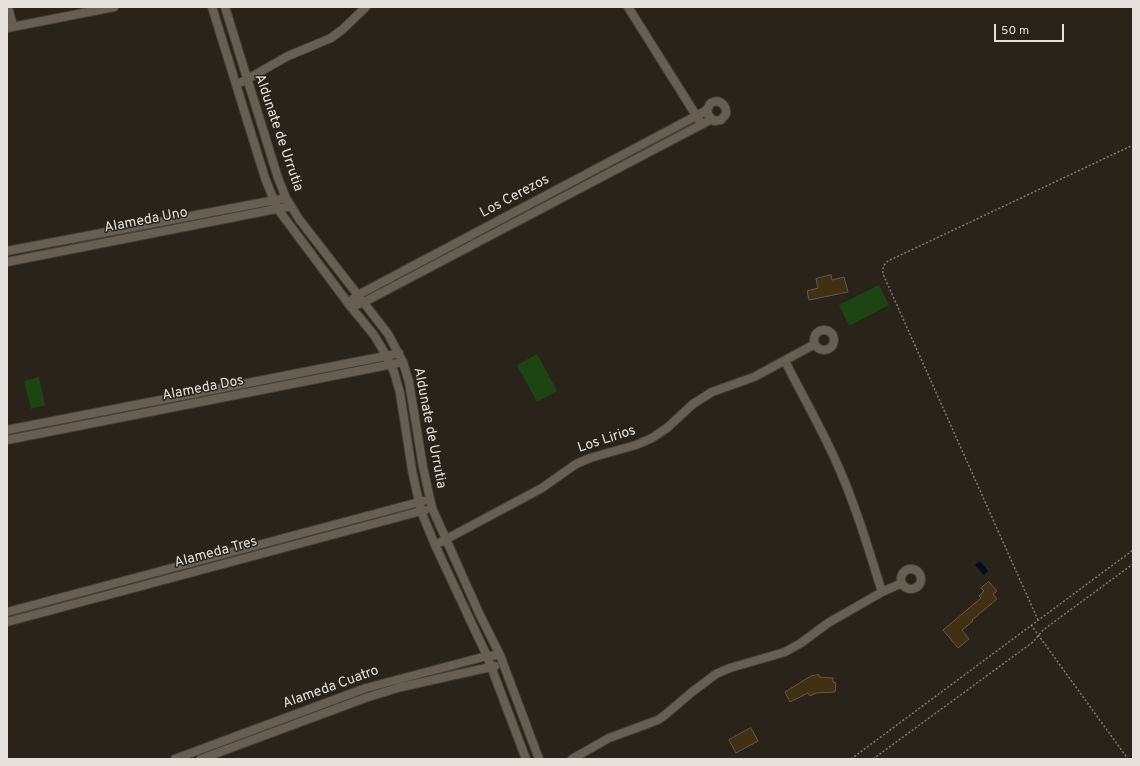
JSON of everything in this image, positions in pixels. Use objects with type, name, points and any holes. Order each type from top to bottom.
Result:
[{"type":"street","points":[[8,7],[10,27],[114,7]]},
{"type":"street","name":"Aldunate de Urrutia","points":[[212,7],[265,178],[275,204],[374,335],[391,365],[400,393],[418,502],[421,511],[435,545],[487,656],[526,759]]},
{"type":"street","name":"Aldunate de Urrutia","points":[[224,7],[246,80],[286,198],[311,234],[388,334],[403,362],[411,390],[430,504],[445,540],[500,655],[538,759]]},
{"type":"street","points":[[236,86],[294,53],[331,38],[343,29],[366,7]]},
{"type":"street","points":[[628,7],[701,125]]},
{"type":"street","name":"Los Cerezos","points":[[716,101],[722,103],[726,108],[726,114],[723,119],[718,121],[712,120],[701,125],[364,302],[350,305],[358,295],[696,116],[716,101]]},
{"type":"street","points":[[707,109],[708,115],[712,120]]},
{"type":"street","name":"Alameda Uno","points":[[7,262],[275,204],[286,198]]},
{"type":"street","name":"Alameda Uno","points":[[7,251],[275,204],[291,206]]},
{"type":"street","name":"Los Lirios","points":[[435,545],[542,488],[576,464],[590,458],[636,445],[652,438],[667,428],[693,404],[712,392],[746,381],[815,344]]},
{"type":"street","name":"Alameda Dos","points":[[7,430],[399,353]]},
{"type":"street","points":[[785,361],[825,437],[842,475],[859,521],[882,592]]},
{"type":"street","name":"Alameda Dos","points":[[7,440],[403,362]]},
{"type":"street","name":"Alameda Tres","points":[[7,612],[418,502],[430,504]]},
{"type":"street","name":"Alameda Tres","points":[[7,622],[421,511],[430,504]]},
{"type":"street","points":[[572,759],[609,738],[658,720],[716,674],[730,668],[781,654],[794,648],[828,623],[882,592],[902,583]]},
{"type":"street","name":"Alameda Cuatro","points":[[175,759],[366,688],[487,656],[500,655]]},
{"type":"street","name":"Alameda Cuatro","points":[[201,759],[368,697],[401,687],[503,664]]},
{"type":"path","points":[[1038,620],[887,281],[883,268],[885,263],[888,261],[1133,145]]},
{"type":"path","points":[[850,759],[1133,550]]},
{"type":"path","points":[[873,759],[1033,642],[1043,630],[1133,564]]},
{"type":"path","points":[[1031,625],[1128,759]]},
{"type":"green space","points":[[879,285],[889,305],[849,326],[839,305]]},
{"type":"green space","points":[[537,354],[557,391],[537,402],[517,365]]},
{"type":"green space","points":[[39,377],[45,405],[31,409],[24,381]]},
{"type":"water","points":[[980,561],[988,571],[984,575],[975,565]]},
{"type":"building","points":[[831,275],[832,280],[844,277],[848,292],[809,300],[807,291],[818,288],[816,279]]},
{"type":"building","points":[[989,582],[997,591],[993,594],[997,599],[962,630],[969,639],[958,648],[943,630],[981,598],[979,596],[984,591],[981,588]]},
{"type":"building","points":[[819,675],[819,677],[833,678],[833,682],[836,683],[835,692],[816,693],[810,696],[808,693],[790,702],[785,692],[811,676]]},
{"type":"building","points":[[751,728],[758,741],[736,753],[729,740]]}]
